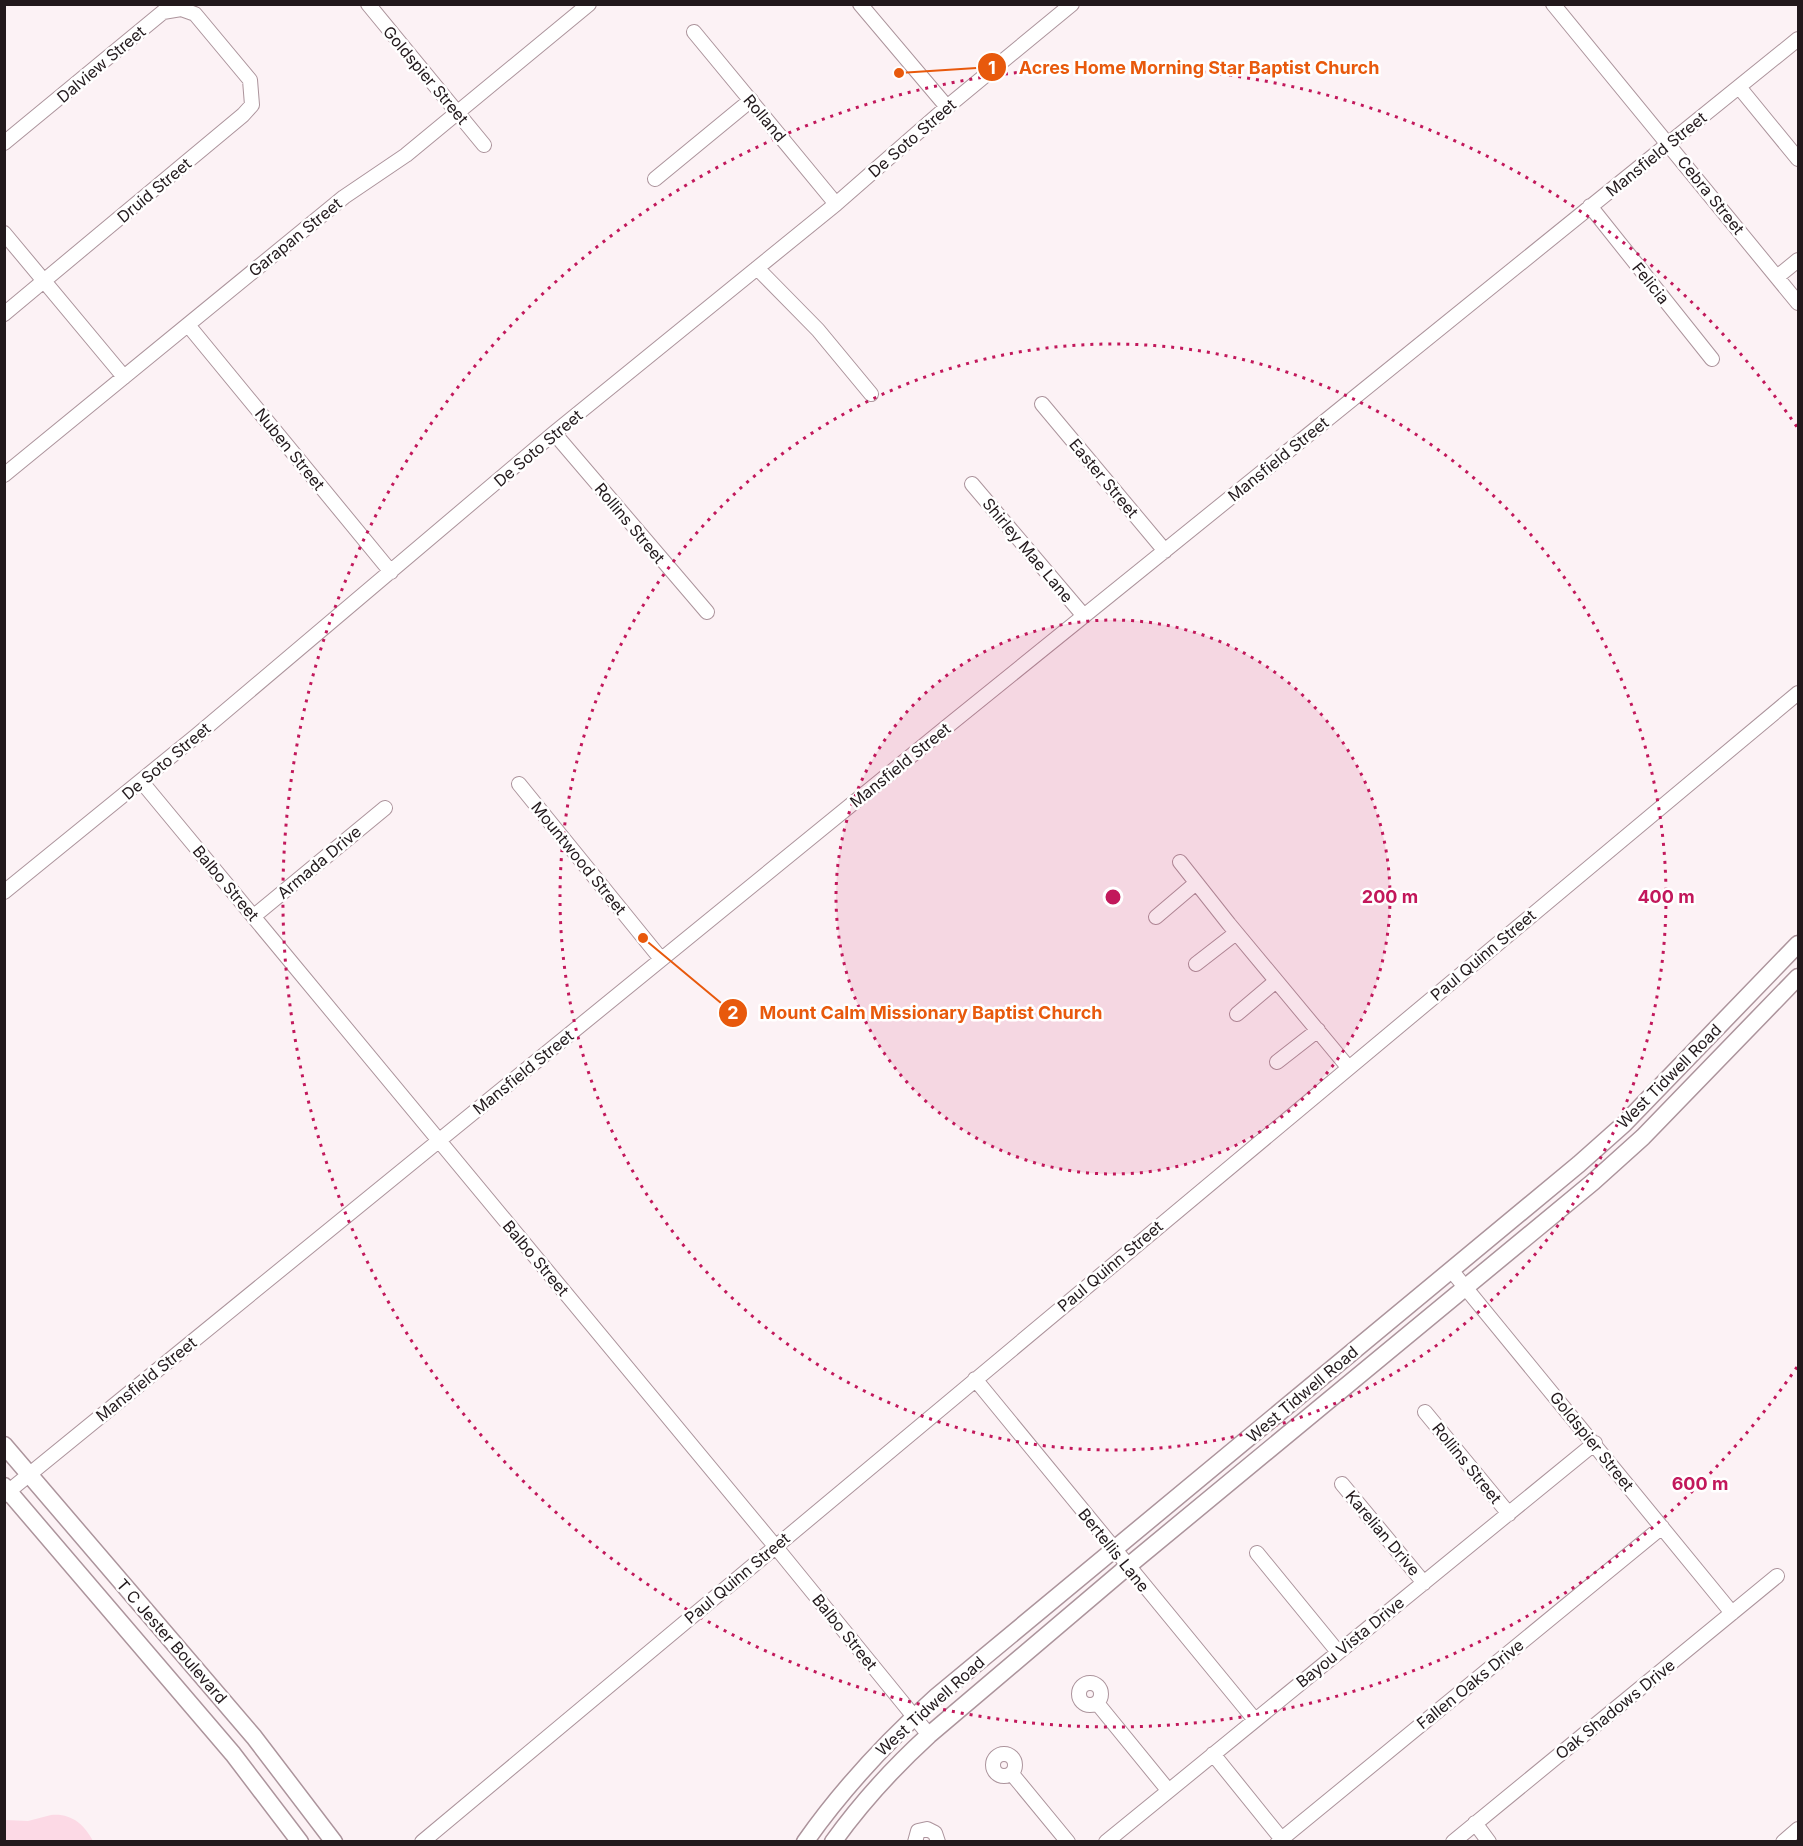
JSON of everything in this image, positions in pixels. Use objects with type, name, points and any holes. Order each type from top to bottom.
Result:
[{"type":"main road","name":"West Tidwell Road","points":[[805,1842],[828,1809],[852,1781],[914,1717],[1579,1164],[1624,1124],[1798,944]]},
{"type":"main road","name":"West Tidwell Road","points":[[833,1842],[869,1796],[929,1735],[1127,1567],[1593,1182],[1643,1137],[1798,977]]},
{"type":"main road","points":[[1698,1048],[1714,1064]]},
{"type":"main road","points":[[1579,1164],[1593,1182]]},
{"type":"main road","points":[[1283,1409],[1298,1426]]},
{"type":"main road","name":"T C Jester Boulevard","points":[[4,1445],[254,1737],[334,1842]]},
{"type":"main road","name":"T C Jester Boulevard","points":[[6,1491],[121,1622],[232,1754],[300,1842]]},
{"type":"main road","points":[[121,1622],[140,1605]]},
{"type":"main road","points":[[232,1754],[254,1737]]},
{"type":"street","name":"Garapan Street","points":[[4,475],[344,196],[406,155],[589,4]]},
{"type":"street","points":[[860,4],[947,108]]},
{"type":"street","name":"De Soto Street","points":[[4,892],[141,782],[554,433],[836,204],[1072,4]]},
{"type":"street","name":"Cebra Street","points":[[1553,4],[1798,303]]},
{"type":"street","name":"Goldspier Street","points":[[372,6],[484,145]]},
{"type":"street","name":"Dalview Street","points":[[4,143],[163,12],[181,9],[195,14],[225,51]]},
{"type":"street","name":"Rolland","points":[[694,32],[836,204]]},
{"type":"street","name":"Mansfield Street","points":[[6,1491],[1798,39]]},
{"type":"street","name":"Druid Street","points":[[4,314],[243,116],[252,105],[250,81],[225,51]]},
{"type":"street","points":[[1739,87],[1798,159]]},
{"type":"street","points":[[655,179],[751,100]]},
{"type":"street","name":"Felicia","points":[[1590,206],[1712,359]]},
{"type":"street","points":[[4,233],[124,377]]},
{"type":"street","points":[[1777,277],[1798,260]]},
{"type":"street","points":[[757,268],[818,330],[871,394]]},
{"type":"street","name":"Nuben Street","points":[[188,325],[391,572]]},
{"type":"street","name":"Easter Street","points":[[1042,405],[1165,551]]},
{"type":"street","name":"Rollins Street","points":[[554,433],[707,612]]},
{"type":"street","name":"Shirley Mae Lane","points":[[972,484],[1084,616]]},
{"type":"street","name":"Paul Quinn Street","points":[[422,1842],[1798,693]]},
{"type":"street","name":"Balbo Street","points":[[141,782],[929,1735]]},
{"type":"street","name":"Mountwood Street","points":[[519,784],[661,960]]},
{"type":"street","name":"Armada Drive","points":[[254,916],[385,808]]},
{"type":"street","points":[[1180,862],[1348,1067]]},
{"type":"street","points":[[1156,917],[1196,883]]},
{"type":"street","points":[[1196,964],[1236,933]]},
{"type":"street","points":[[1238,1014],[1276,981]]},
{"type":"street","points":[[1277,1062],[1318,1030]]},
{"type":"street","name":"Goldspier Street","points":[[1451,1270],[1732,1613]]},
{"type":"street","name":"Bertellis Lane","points":[[975,1379],[1113,1550],[1255,1720]]},
{"type":"street","name":"Rollins Street","points":[[1425,1412],[1509,1514]]},
{"type":"street","name":"Bayou Vista Drive","points":[[1106,1842],[1595,1443]]},
{"type":"street","name":"Karelian Drive","points":[[1342,1484],[1424,1582]]},
{"type":"street","name":"Fallen Oaks Drive","points":[[1282,1841],[1662,1527]]},
{"type":"street","points":[[1257,1553],[1338,1652]]},
{"type":"street","name":"Oak Shadows Drive","points":[[1453,1842],[1777,1576]]},
{"type":"street","points":[[1097,1703],[1168,1790]]},
{"type":"street","points":[[1213,1754],[1282,1841]]},
{"type":"street","points":[[1012,1774],[1068,1842]]},
{"type":"street","points":[[1475,1823],[1489,1842]]},
{"type":"street","points":[[915,1842],[918,1831],[927,1829],[935,1833],[938,1842]]},
{"type":"street","points":[[1783,1842],[1798,1829]]},
{"type":"shaded area","points":[[51,1815],[65,1816],[76,1821],[93,1841],[5,1841],[5,1820],[28,1821]]},
{"type":"place","name":"Acres Home Morning Star Baptist Church","points":[[899,73]]},
{"type":"place","name":"Mount Calm Missionary Baptist Church","points":[[643,938]]}]
